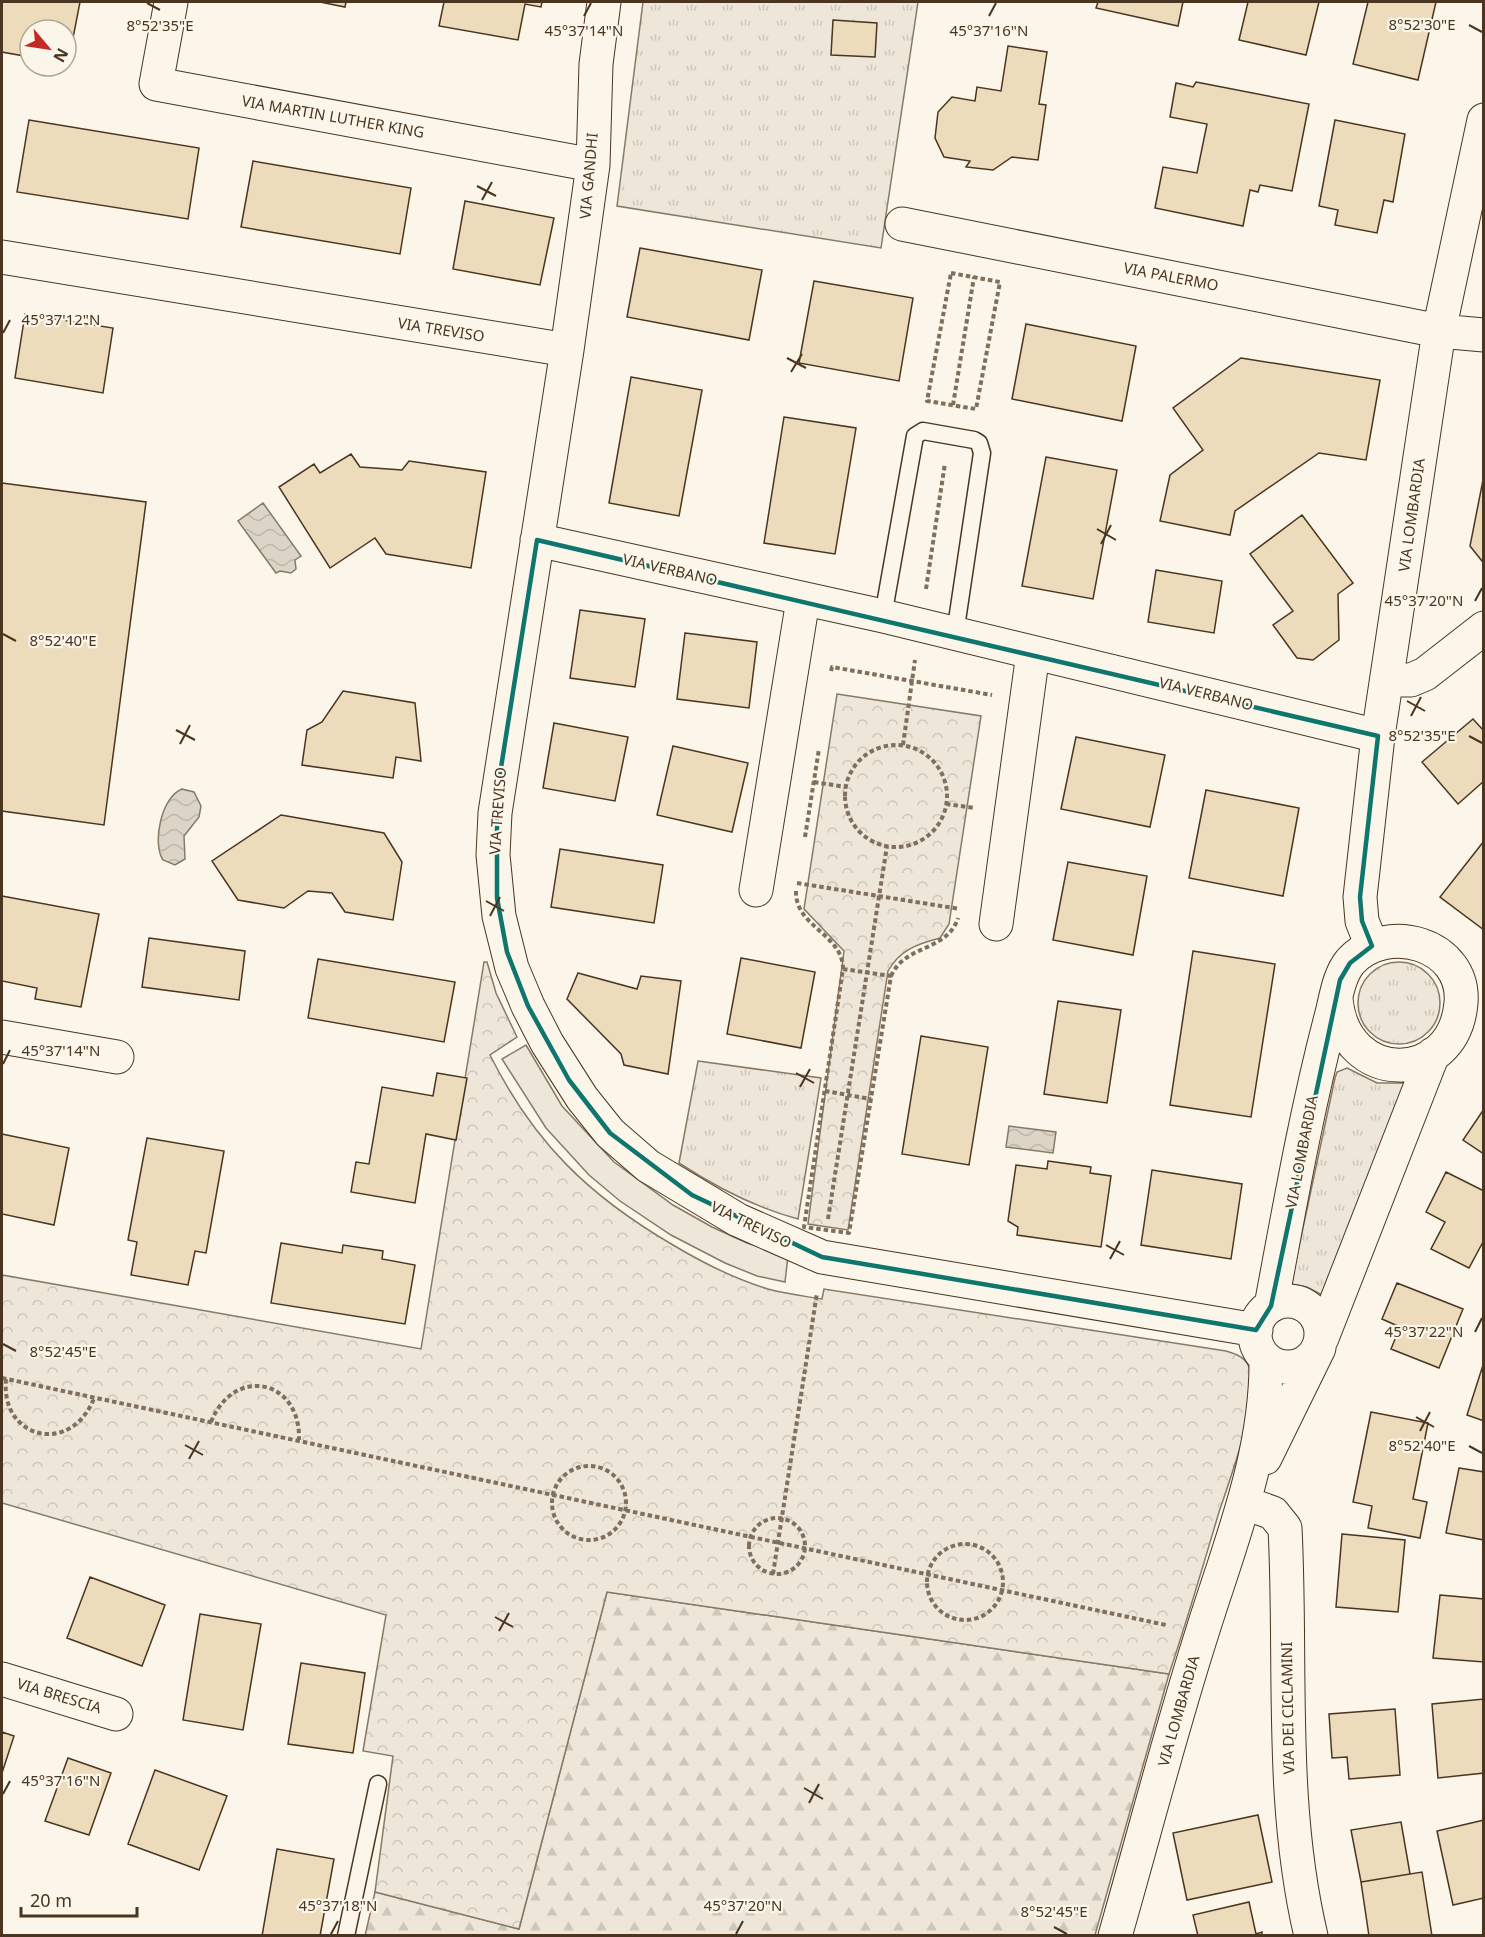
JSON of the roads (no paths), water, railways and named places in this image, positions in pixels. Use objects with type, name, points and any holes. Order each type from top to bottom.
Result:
[{"type":"street","name":"VIA MARTIN LUTHER KING","points":[[171,2],[156,84],[593,165]]},
{"type":"street","name":"VIA GANDHI","points":[[567,350],[593,165],[596,64],[604,2]]},
{"type":"street","name":"VIA LOMBARDIA","points":[[1372,946],[1362,921],[1360,897],[1378,736],[1439,331],[1484,120]]},
{"type":"street","name":"VIA PALERMO","points":[[902,224],[1439,331],[1484,335]]},
{"type":"street","name":"VIA TREVISO","points":[[2,258],[567,350],[497,793],[494,855],[505,943],[519,986],[537,1025],[582,1098],[626,1149],[663,1176],[713,1207],[822,1257],[1264,1332]]},
{"type":"street","name":"VIA VERBANO","points":[[537,540],[884,616],[1378,736]]},
{"type":"street","points":[[756,890],[803,600]]},
{"type":"street","points":[[1387,680],[1411,680],[1425,674],[1484,628]]},
{"type":"street","points":[[996,924],[1033,653]]},
{"type":"street","name":"VIA LOMBARDIA","points":[[1115,1935],[1202,1634],[1247,1496],[1265,1400],[1264,1332],[1322,1050],[1340,980],[1350,963],[1372,946],[1401,939],[1420,943],[1437,952],[1473,997],[1460,1017],[1453,1034],[1433,1054],[1409,1064],[1391,1065],[1374,1060],[1358,1050],[1346,1036],[1338,1018],[1336,999]]},
{"type":"street","points":[[2,1037],[117,1057]]},
{"type":"street","name":"VIA LOMBARDIA","points":[[1247,1496],[1320,1343],[1433,1054]]},
{"type":"street","points":[[1264,1332],[1284,1301],[1302,1304],[1318,1318],[1320,1343]]},
{"type":"street","name":"VIA LOMBARDIA","points":[[1264,1332],[1275,1365],[1295,1367],[1305,1364],[1320,1343]]},
{"type":"street","name":"VIA DEI CICLAMINI","points":[[1247,1496],[1274,1513],[1285,1528],[1291,1789],[1297,1864],[1311,1935]]},
{"type":"street","name":"VIA BRESCIA","points":[[2,1678],[116,1714]]},
{"type":"lane","points":[[884,616],[915,436],[922,431],[974,440],[982,453],[955,634]]},
{"type":"lane","points":[[346,1935],[378,1784]]},
{"type":"water","points":[[263,503],[301,556],[295,560],[296,569],[291,573],[280,571],[276,573],[238,521]]},
{"type":"water","points":[[182,789],[194,792],[201,806],[199,817],[184,836],[185,859],[175,865],[163,860],[158,843],[164,811],[169,801]]},
{"type":"water","points":[[1009,1126],[1056,1132],[1053,1153],[1006,1147]]}]
